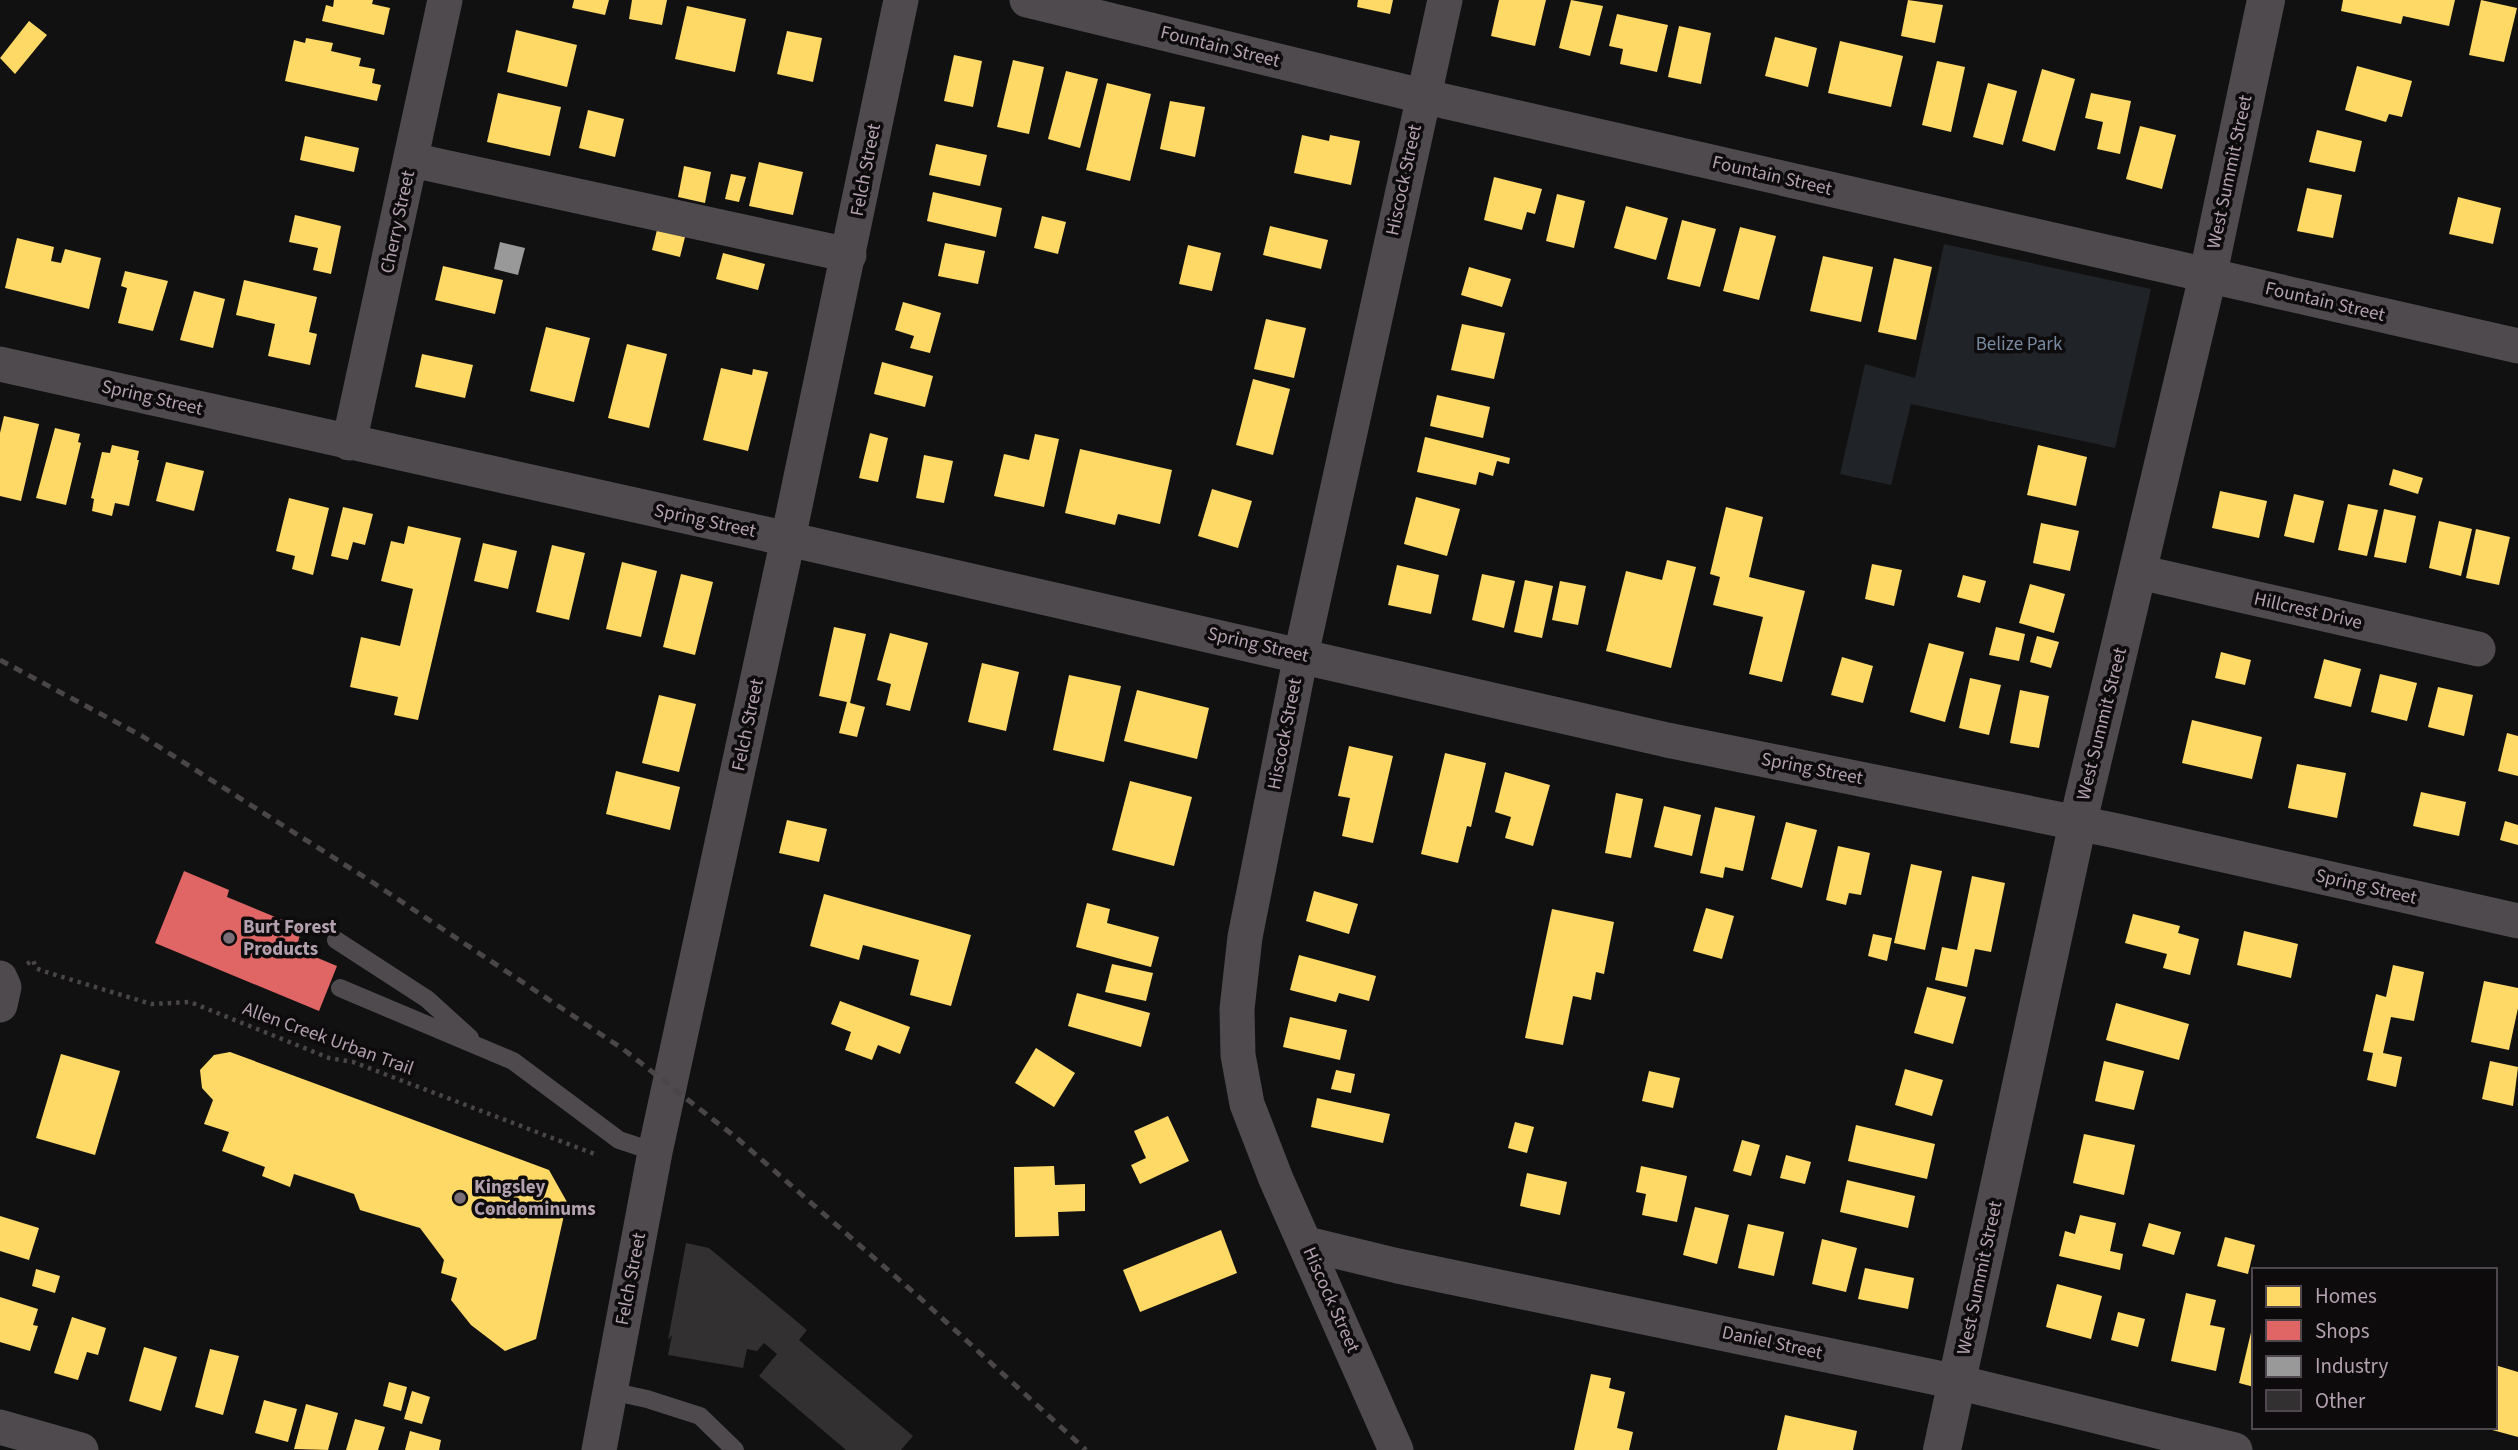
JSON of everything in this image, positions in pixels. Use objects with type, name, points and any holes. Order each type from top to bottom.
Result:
[{"type":"street","name":"Cherry Street","points":[[349,443],[445,0]]},
{"type":"street","name":"Felch Street","points":[[599,1450],[654,1152],[849,255],[901,0]]},
{"type":"street","name":"Fountain Street","points":[[1027,0],[1422,96],[2518,346]]},
{"type":"street","name":"Hiscock Street","points":[[1396,1450],[1276,1179],[1247,1104],[1238,1055],[1237,1009],[1245,937],[1301,655],[1445,0]]},
{"type":"street","name":"West Summit Street","points":[[1942,1450],[2078,822],[2208,275],[2266,0]]},
{"type":"street","points":[[412,160],[849,255]]},
{"type":"street","name":"Spring Street","points":[[0,364],[788,539],[1667,740],[2078,822],[2518,920]]},
{"type":"street","name":"Hillcrest Drive","points":[[2139,572],[2478,649]]},
{"type":"street","name":"Daniel Street","points":[[1307,1244],[1398,1266],[1957,1382],[2235,1450]]},
{"type":"street","points":[[0,1427],[81,1450]]},
{"type":"lane","points":[[336,940],[427,999],[480,1048]]},
{"type":"lane","points":[[340,988],[513,1061],[619,1140],[654,1152]]},
{"type":"lane","points":[[610,1391],[648,1399],[699,1416],[735,1450]]},
{"type":"path","name":"Allen Creek Urban Trail","points":[[33,961],[36,968],[43,971],[151,1004],[190,1002],[329,1058],[353,1062],[601,1157]]},
{"type":"green space","name":"Belize Park","points":[[1944,244],[2151,289],[2115,448],[1911,404],[1891,485],[1840,474],[1865,364],[1915,378]]},
{"type":"building: Homes","points":[[334,0],[373,0],[372,4],[390,8],[384,35],[322,21],[326,5],[333,7]]},
{"type":"building: Homes","points":[[574,0],[609,0],[605,15],[572,8]]},
{"type":"building: Homes","points":[[632,0],[667,0],[662,25],[629,19]]},
{"type":"building: Homes","points":[[1358,0],[1393,0],[1390,14],[1357,7]]},
{"type":"building: Homes","points":[[1499,0],[1546,0],[1535,46],[1491,36]]},
{"type":"building: Homes","points":[[1571,0],[1603,6],[1590,56],[1559,48]]},
{"type":"building: Homes","points":[[1908,0],[1943,5],[1935,43],[1901,36]]},
{"type":"building: Homes","points":[[2343,0],[2455,0],[2449,26],[2403,16],[2401,24],[2341,11]]},
{"type":"building: Homes","points":[[2481,0],[2517,8],[2504,62],[2469,55]]},
{"type":"building: Homes","points":[[687,6],[746,19],[735,72],[675,59]]},
{"type":"building: Homes","points":[[1617,14],[1668,25],[1657,72],[1620,64],[1623,49],[1609,46]]},
{"type":"building: Homes","points":[[29,21],[47,35],[15,74],[0,58]]},
{"type":"building: Homes","points":[[1679,26],[1711,33],[1701,84],[1668,77]]},
{"type":"building: Homes","points":[[516,30],[577,45],[567,87],[507,72]]},
{"type":"building: Homes","points":[[787,31],[822,38],[813,82],[777,74]]},
{"type":"building: Homes","points":[[1775,37],[1817,48],[1808,87],[1765,76]]},
{"type":"building: Homes","points":[[306,38],[333,43],[331,51],[361,58],[359,66],[375,69],[372,83],[381,85],[377,101],[285,81],[294,40],[305,43]]},
{"type":"building: Homes","points":[[1840,41],[1903,56],[1891,107],[1828,93]]},
{"type":"building: Homes","points":[[954,55],[982,61],[973,107],[944,101]]},
{"type":"building: Homes","points":[[1013,60],[1044,67],[1029,134],[997,127]]},
{"type":"building: Homes","points":[[1937,61],[1965,67],[1951,132],[1922,125]]},
{"type":"building: Homes","points":[[2357,66],[2412,81],[2402,117],[2389,114],[2386,122],[2345,110]]},
{"type":"building: Homes","points":[[2042,69],[2075,79],[2055,151],[2022,141]]},
{"type":"building: Homes","points":[[1066,71],[1098,79],[1080,148],[1048,139]]},
{"type":"building: Homes","points":[[1107,83],[1151,94],[1130,181],[1086,170]]},
{"type":"building: Homes","points":[[1988,83],[2017,91],[2003,145],[1973,137]]},
{"type":"building: Homes","points":[[498,93],[561,107],[550,156],[487,142]]},
{"type":"building: Homes","points":[[2091,93],[2131,101],[2120,154],[2097,149],[2103,122],[2085,118]]},
{"type":"building: Homes","points":[[1170,101],[1205,107],[1195,157],[1160,149]]},
{"type":"building: Homes","points":[[588,110],[624,119],[615,157],[579,148]]},
{"type":"building: Homes","points":[[2140,126],[2176,135],[2162,189],[2126,179]]},
{"type":"building: Homes","points":[[2317,130],[2362,141],[2355,172],[2309,162]]},
{"type":"building: Homes","points":[[1302,135],[1329,141],[1330,135],[1360,141],[1351,185],[1294,173]]},
{"type":"building: Homes","points":[[305,136],[359,148],[354,172],[300,160]]},
{"type":"building: Homes","points":[[936,144],[987,155],[980,186],[929,175]]},
{"type":"building: Homes","points":[[759,162],[803,172],[793,215],[749,206]]},
{"type":"building: Homes","points":[[684,166],[711,172],[705,203],[678,197]]},
{"type":"building: Homes","points":[[731,174],[746,177],[739,202],[725,199]]},
{"type":"building: Homes","points":[[1494,177],[1542,189],[1535,214],[1527,212],[1522,230],[1484,220]]},
{"type":"building: Homes","points":[[2307,188],[2342,195],[2333,238],[2297,231]]},
{"type":"building: Homes","points":[[933,192],[1002,208],[996,237],[927,221]]},
{"type":"building: Homes","points":[[1557,194],[1585,201],[1574,248],[1546,241]]},
{"type":"building: Homes","points":[[2458,197],[2501,208],[2493,244],[2449,234]]},
{"type":"building: Homes","points":[[1626,206],[1668,218],[1656,260],[1614,248]]},
{"type":"building: Homes","points":[[295,215],[341,226],[331,274],[313,270],[318,248],[289,242]]},
{"type":"building: Homes","points":[[1042,216],[1066,222],[1058,254],[1034,248]]},
{"type":"building: Homes","points":[[1682,220],[1716,229],[1700,287],[1667,279]]},
{"type":"building: Homes","points":[[1270,226],[1328,240],[1321,269],[1263,255]]},
{"type":"building: Homes","points":[[1740,227],[1776,236],[1759,300],[1723,291]]},
{"type":"building: Homes","points":[[657,230],[685,237],[680,257],[652,250]]},
{"type":"building: Homes","points":[[17,238],[54,247],[51,261],[61,263],[65,249],[101,258],[89,309],[5,288]]},
{"type":"building: Homes","points":[[945,243],[985,251],[978,284],[938,276]]},
{"type":"building: Homes","points":[[1188,245],[1221,253],[1212,291],[1179,284]]},
{"type":"building: Homes","points":[[723,253],[765,264],[758,290],[716,279]]},
{"type":"building: Homes","points":[[1823,256],[1873,267],[1861,322],[1810,311]]},
{"type":"building: Homes","points":[[1894,258],[1932,267],[1916,340],[1878,332]]},
{"type":"building: Homes","points":[[443,266],[503,280],[495,314],[435,300]]},
{"type":"building: Homes","points":[[1469,267],[1511,279],[1502,307],[1461,295]]},
{"type":"building: Homes","points":[[125,271],[168,281],[153,331],[118,323],[127,288],[121,286]]},
{"type":"building: Homes","points":[[244,280],[317,297],[309,332],[317,334],[310,365],[268,356],[275,324],[236,315]]},
{"type":"building: Homes","points":[[194,291],[225,299],[213,348],[180,340]]},
{"type":"building: Homes","points":[[903,302],[941,313],[930,353],[910,348],[914,336],[895,330]]},
{"type":"building: Homes","points":[[1266,319],[1306,328],[1294,378],[1254,369]]},
{"type":"building: Homes","points":[[1462,324],[1505,333],[1494,379],[1451,370]]},
{"type":"building: Homes","points":[[546,327],[590,338],[574,402],[530,391]]},
{"type":"building: Homes","points":[[627,344],[667,354],[649,428],[608,418]]},
{"type":"building: Homes","points":[[422,354],[473,365],[465,398],[415,387]]},
{"type":"building: Homes","points":[[882,362],[933,376],[925,407],[874,394]]},
{"type":"building: Homes","points":[[721,368],[752,375],[753,369],[768,372],[748,451],[703,440]]},
{"type":"building: Homes","points":[[1253,379],[1290,389],[1273,455],[1236,445]]},
{"type":"building: Homes","points":[[1437,395],[1490,407],[1483,438],[1430,426]]},
{"type":"building: Homes","points":[[4,416],[39,424],[21,501],[0,496],[0,433]]},
{"type":"building: Homes","points":[[55,428],[80,434],[78,442],[81,443],[66,505],[36,498]]},
{"type":"building: Homes","points":[[870,433],[888,438],[878,482],[859,478]]},
{"type":"building: Homes","points":[[1035,434],[1059,439],[1044,507],[994,496],[1004,454],[1029,460]]},
{"type":"building: Homes","points":[[1425,437],[1510,458],[1509,464],[1497,461],[1493,476],[1479,472],[1476,485],[1417,472]]},
{"type":"building: Homes","points":[[112,445],[139,451],[139,460],[129,506],[115,503],[112,516],[92,511],[94,499],[91,498],[102,452],[110,453]]},
{"type":"building: Homes","points":[[2038,445],[2087,457],[2076,506],[2027,495]]},
{"type":"building: Homes","points":[[1080,449],[1172,470],[1160,524],[1118,514],[1115,525],[1065,513]]},
{"type":"building: Homes","points":[[924,455],[953,461],[944,503],[916,498]]},
{"type":"building: Homes","points":[[166,462],[204,471],[194,511],[156,501]]},
{"type":"building: Homes","points":[[2393,469],[2423,478],[2418,494],[2389,485]]},
{"type":"building: Homes","points":[[1212,489],[1252,501],[1238,548],[1198,536]]},
{"type":"building: Homes","points":[[2220,491],[2267,501],[2259,538],[2212,528]]},
{"type":"building: Homes","points":[[2294,494],[2324,501],[2314,543],[2284,536]]},
{"type":"building: Homes","points":[[1416,497],[1460,509],[1447,556],[1404,544]]},
{"type":"building: Homes","points":[[289,498],[329,508],[313,575],[292,569],[295,556],[276,551]]},
{"type":"building: Homes","points":[[2348,504],[2378,510],[2367,556],[2338,550]]},
{"type":"building: Homes","points":[[343,507],[373,514],[365,545],[353,542],[348,560],[331,556]]},
{"type":"building: Homes","points":[[1726,507],[1763,517],[1749,577],[1805,591],[1782,682],[1749,674],[1763,617],[1713,605],[1720,577],[1710,574]]},
{"type":"building: Homes","points":[[2384,509],[2416,516],[2406,563],[2374,557]]},
{"type":"building: Homes","points":[[2439,521],[2472,529],[2461,576],[2429,568]]},
{"type":"building: Homes","points":[[2041,523],[2079,531],[2070,571],[2033,563]]},
{"type":"building: Homes","points":[[408,526],[461,538],[418,720],[394,715],[398,697],[350,687],[361,637],[400,646],[413,589],[381,581],[391,541],[404,544]]},
{"type":"building: Homes","points":[[2476,529],[2510,537],[2499,585],[2466,578]]},
{"type":"building: Homes","points":[[483,543],[517,551],[508,589],[474,581]]},
{"type":"building: Homes","points":[[552,545],[585,553],[569,620],[536,612]]},
{"type":"building: Homes","points":[[1667,560],[1696,567],[1671,668],[1606,651],[1626,571],[1662,580]]},
{"type":"building: Homes","points":[[622,562],[657,571],[641,637],[606,629]]},
{"type":"building: Homes","points":[[1872,564],[1902,570],[1894,606],[1865,599]]},
{"type":"building: Homes","points":[[1397,565],[1439,575],[1431,614],[1388,605]]},
{"type":"building: Homes","points":[[681,574],[713,582],[695,655],[663,647]]},
{"type":"building: Homes","points":[[1482,574],[1515,581],[1504,628],[1472,620]]},
{"type":"building: Homes","points":[[1963,575],[1986,581],[1980,603],[1957,597]]},
{"type":"building: Homes","points":[[1525,580],[1553,586],[1542,638],[1514,632]]},
{"type":"building: Homes","points":[[1560,581],[1586,586],[1578,625],[1552,620]]},
{"type":"building: Homes","points":[[2030,584],[2065,594],[2054,633],[2019,623]]},
{"type":"building: Homes","points":[[834,627],[866,634],[850,703],[865,707],[857,737],[839,733],[847,702],[819,696]]},
{"type":"building: Homes","points":[[1996,627],[2025,634],[2019,661],[1989,655]]},
{"type":"building: Homes","points":[[890,633],[928,643],[910,711],[886,705],[891,684],[877,680]]},
{"type":"building: Homes","points":[[2037,636],[2059,642],[2051,668],[2030,662]]},
{"type":"building: Homes","points":[[1929,643],[1964,652],[1945,722],[1910,712]]},
{"type":"building: Homes","points":[[2221,652],[2251,660],[2245,685],[2215,678]]},
{"type":"building: Homes","points":[[1842,657],[1873,666],[1863,703],[1831,695]]},
{"type":"building: Homes","points":[[2324,659],[2361,669],[2351,707],[2314,698]]},
{"type":"building: Homes","points":[[982,663],[1019,672],[1006,731],[968,722]]},
{"type":"building: Homes","points":[[2380,674],[2417,683],[2407,721],[2371,712]]},
{"type":"building: Homes","points":[[1069,675],[1121,686],[1104,762],[1053,750]]},
{"type":"building: Homes","points":[[1970,678],[2001,685],[1989,735],[1959,728]]},
{"type":"building: Homes","points":[[2438,687],[2473,695],[2464,736],[2428,727]]},
{"type":"building: Homes","points":[[1137,690],[1209,708],[1197,759],[1124,741]]},
{"type":"building: Homes","points":[[2020,690],[2049,696],[2039,748],[2010,743]]},
{"type":"building: Homes","points":[[659,695],[696,704],[679,772],[642,763]]},
{"type":"building: Homes","points":[[2192,720],[2262,737],[2252,779],[2182,763]]},
{"type":"building: Homes","points":[[2507,733],[2518,736],[2518,776],[2498,771]]},
{"type":"building: Homes","points":[[1349,746],[1393,756],[1373,843],[1342,836],[1350,798],[1338,796]]},
{"type":"building: Homes","points":[[1445,753],[1486,763],[1471,827],[1467,826],[1458,863],[1421,854]]},
{"type":"building: Homes","points":[[2297,764],[2346,773],[2337,818],[2288,808]]},
{"type":"building: Homes","points":[[616,771],[680,787],[670,830],[606,814]]},
{"type":"building: Homes","points":[[1505,772],[1550,785],[1533,846],[1505,838],[1511,817],[1495,812]]},
{"type":"building: Homes","points":[[1130,781],[1192,797],[1174,866],[1112,850]]},
{"type":"building: Homes","points":[[2421,792],[2466,802],[2459,836],[2413,826]]},
{"type":"building: Homes","points":[[1616,793],[1643,799],[1631,858],[1605,853]]},
{"type":"building: Homes","points":[[1664,806],[1701,815],[1692,856],[1654,847]]},
{"type":"building: Homes","points":[[1715,807],[1755,816],[1743,871],[1725,867],[1723,878],[1700,873]]},
{"type":"building: Homes","points":[[787,820],[827,829],[819,862],[779,853]]},
{"type":"building: Homes","points":[[2505,821],[2518,825],[2518,845],[2500,840]]},
{"type":"building: Homes","points":[[1786,822],[1817,830],[1802,888],[1771,879]]},
{"type":"building: Homes","points":[[1838,846],[1870,853],[1861,895],[1849,893],[1846,905],[1826,900]]},
{"type":"building: Homes","points":[[1911,864],[1942,871],[1925,950],[1894,943]]},
{"type":"building: Homes","points":[[1972,876],[2005,883],[1991,952],[1975,949],[1967,987],[1935,980],[1942,947],[1957,950]]},
{"type":"building: Homes","points":[[1314,891],[1358,904],[1349,934],[1306,921]]},
{"type":"building: Homes","points":[[824,894],[971,935],[951,1006],[910,995],[919,960],[863,945],[859,960],[810,946]]},
{"type":"building: Homes","points":[[1087,903],[1110,909],[1107,923],[1159,937],[1151,967],[1076,947]]},
{"type":"building: Homes","points":[[1706,908],[1734,916],[1722,959],[1693,951]]},
{"type":"building: Homes","points":[[1552,909],[1614,922],[1604,974],[1596,972],[1591,1000],[1573,996],[1563,1045],[1525,1038]]},
{"type":"building: Homes","points":[[2133,914],[2180,926],[2178,933],[2199,939],[2190,975],[2163,968],[2167,954],[2125,943]]},
{"type":"building: Homes","points":[[2244,931],[2298,944],[2291,978],[2237,965]]},
{"type":"building: Homes","points":[[1873,934],[1892,938],[1887,961],[1868,956]]},
{"type":"building: Homes","points":[[1299,955],[1376,976],[1369,1001],[1339,993],[1336,1002],[1290,990]]},
{"type":"building: Homes","points":[[1112,964],[1153,973],[1146,1001],[1105,992]]},
{"type":"building: Homes","points":[[2393,965],[2424,972],[2414,1021],[2391,1017],[2383,1053],[2402,1057],[2396,1087],[2367,1080],[2373,1053],[2363,1051],[2376,994],[2386,997]]},
{"type":"building: Homes","points":[[2484,981],[2518,988],[2518,1008],[2509,1050],[2471,1042]]},
{"type":"building: Homes","points":[[1927,987],[1966,997],[1953,1044],[1914,1033]]},
{"type":"building: Homes","points":[[1077,993],[1150,1013],[1141,1047],[1068,1026]]},
{"type":"building: Homes","points":[[840,1001],[910,1027],[900,1054],[878,1045],[872,1060],[845,1050],[851,1032],[831,1024]]},
{"type":"building: Homes","points":[[2116,1003],[2189,1024],[2179,1060],[2106,1040]]},
{"type":"building: Homes","points":[[1290,1017],[1347,1030],[1340,1060],[1283,1047]]},
{"type":"building: Homes","points":[[1036,1048],[1075,1073],[1054,1107],[1015,1083]]},
{"type":"building: Homes","name":"Kingsley Condominums","points":[[230,1052],[549,1170],[567,1202],[536,1339],[505,1351],[471,1325],[451,1300],[457,1278],[441,1273],[444,1260],[420,1228],[360,1210],[354,1194],[294,1174],[290,1187],[262,1176],[265,1167],[222,1151],[229,1132],[204,1124],[213,1100],[202,1088],[200,1070],[214,1055]]},
{"type":"building: Homes","points":[[61,1054],[120,1071],[95,1155],[36,1138]]},
{"type":"building: Homes","points":[[2104,1061],[2144,1071],[2134,1110],[2095,1101]]},
{"type":"building: Homes","points":[[2490,1061],[2518,1067],[2513,1106],[2482,1099]]},
{"type":"building: Homes","points":[[1905,1069],[1943,1080],[1932,1116],[1895,1105]]},
{"type":"building: Homes","points":[[1336,1070],[1355,1074],[1351,1093],[1331,1089]]},
{"type":"building: Homes","points":[[1649,1071],[1680,1078],[1673,1108],[1642,1101]]},
{"type":"building: Homes","points":[[1317,1098],[1390,1114],[1383,1143],[1311,1127]]},
{"type":"building: Homes","points":[[1168,1116],[1189,1161],[1140,1184],[1131,1165],[1146,1158],[1134,1131]]},
{"type":"building: Homes","points":[[1515,1122],[1534,1127],[1527,1153],[1508,1148]]},
{"type":"building: Homes","points":[[1856,1125],[1935,1144],[1927,1179],[1848,1161]]},
{"type":"building: Homes","points":[[2084,1134],[2135,1145],[2124,1195],[2073,1183]]},
{"type":"building: Homes","points":[[1742,1140],[1760,1145],[1751,1176],[1733,1171]]},
{"type":"building: Homes","points":[[1786,1155],[1811,1162],[1805,1184],[1780,1178]]},
{"type":"building: Homes","points":[[1054,1166],[1055,1185],[1085,1184],[1085,1211],[1058,1212],[1059,1236],[1015,1237],[1014,1167]]},
{"type":"building: Homes","points":[[1641,1166],[1687,1176],[1677,1222],[1642,1215],[1646,1194],[1636,1192]]},
{"type":"building: Homes","points":[[1527,1173],[1567,1182],[1560,1215],[1520,1206]]},
{"type":"building: Homes","points":[[1847,1180],[1915,1196],[1908,1228],[1840,1212]]},
{"type":"building: Homes","points":[[1695,1207],[1729,1215],[1717,1264],[1683,1255]]},
{"type":"building: Homes","points":[[2080,1215],[2116,1223],[2110,1251],[2123,1254],[2120,1270],[2059,1256],[2065,1231],[2075,1234]]},
{"type":"building: Homes","points":[[0,1216],[39,1228],[29,1260],[0,1251]]},
{"type":"building: Homes","points":[[2149,1223],[2181,1232],[2174,1255],[2142,1246]]},
{"type":"building: Homes","points":[[1748,1224],[1784,1232],[1774,1276],[1738,1268]]},
{"type":"building: Homes","points":[[1221,1230],[1237,1273],[1140,1312],[1123,1270]]},
{"type":"building: Homes","points":[[2225,1237],[2255,1245],[2248,1274],[2217,1266]]},
{"type":"building: Homes","points":[[1822,1239],[1857,1248],[1846,1292],[1812,1284]]},
{"type":"building: Homes","points":[[1865,1268],[1914,1278],[1908,1309],[1858,1299]]},
{"type":"building: Homes","points":[[36,1269],[60,1276],[55,1293],[32,1286]]},
{"type":"building: Homes","points":[[2057,1284],[2102,1296],[2091,1339],[2046,1327]]},
{"type":"building: Homes","points":[[2186,1293],[2216,1300],[2210,1325],[2225,1328],[2216,1371],[2171,1361]]},
{"type":"building: Homes","points":[[0,1297],[38,1309],[33,1325],[38,1326],[30,1351],[0,1342]]},
{"type":"building: Homes","points":[[2118,1312],[2145,1319],[2138,1347],[2111,1340]]},
{"type":"building: Homes","points":[[72,1317],[106,1328],[98,1355],[87,1352],[78,1380],[54,1373]]},
{"type":"building: Homes","points":[[2252,1328],[2252,1386],[2239,1383]]},
{"type":"building: Homes","points":[[144,1347],[177,1357],[161,1411],[129,1401]]},
{"type":"building: Homes","points":[[210,1349],[239,1356],[223,1415],[195,1407]]},
{"type":"building: Homes","points":[[2497,1366],[2518,1372],[2518,1437],[2489,1429],[2497,1429]]},
{"type":"building: Homes","points":[[1591,1374],[1611,1378],[1609,1388],[1625,1392],[1617,1428],[1633,1432],[1629,1450],[1574,1450]]},
{"type":"building: Homes","points":[[389,1382],[407,1387],[401,1411],[383,1406]]},
{"type":"building: Homes","points":[[412,1391],[430,1397],[422,1424],[404,1419]]},
{"type":"building: Homes","points":[[264,1400],[297,1409],[288,1442],[255,1433]]},
{"type":"building: Homes","points":[[306,1404],[338,1413],[328,1450],[294,1449]]},
{"type":"building: Homes","points":[[1785,1415],[1857,1431],[1853,1450],[1777,1450]]},
{"type":"building: Homes","points":[[355,1419],[385,1427],[378,1450],[346,1450]]},
{"type":"building: Homes","points":[[410,1431],[441,1440],[439,1450],[405,1450]]},
{"type":"building: Shops","name":"Burt Forest Products","points":[[184,871],[229,890],[227,897],[302,928],[296,949],[337,966],[319,1011],[155,943]]},
{"type":"building: Industry","points":[[500,242],[525,248],[518,275],[494,269]]},
{"type":"building: Other","points":[[686,1243],[709,1248],[807,1330],[799,1340],[913,1436],[901,1450],[846,1450],[759,1376],[777,1354],[764,1343],[757,1351],[747,1349],[743,1368],[668,1355],[672,1335],[668,1340]]},
{"type":"railway","points":[[0,660],[142,736],[372,882],[623,1049],[738,1139],[920,1298],[1086,1450]]},
{"type":"place","name":"Burt Forest Products","points":[[229,938]]},
{"type":"place","name":"Kingsley Condominums","points":[[460,1198]]}]
